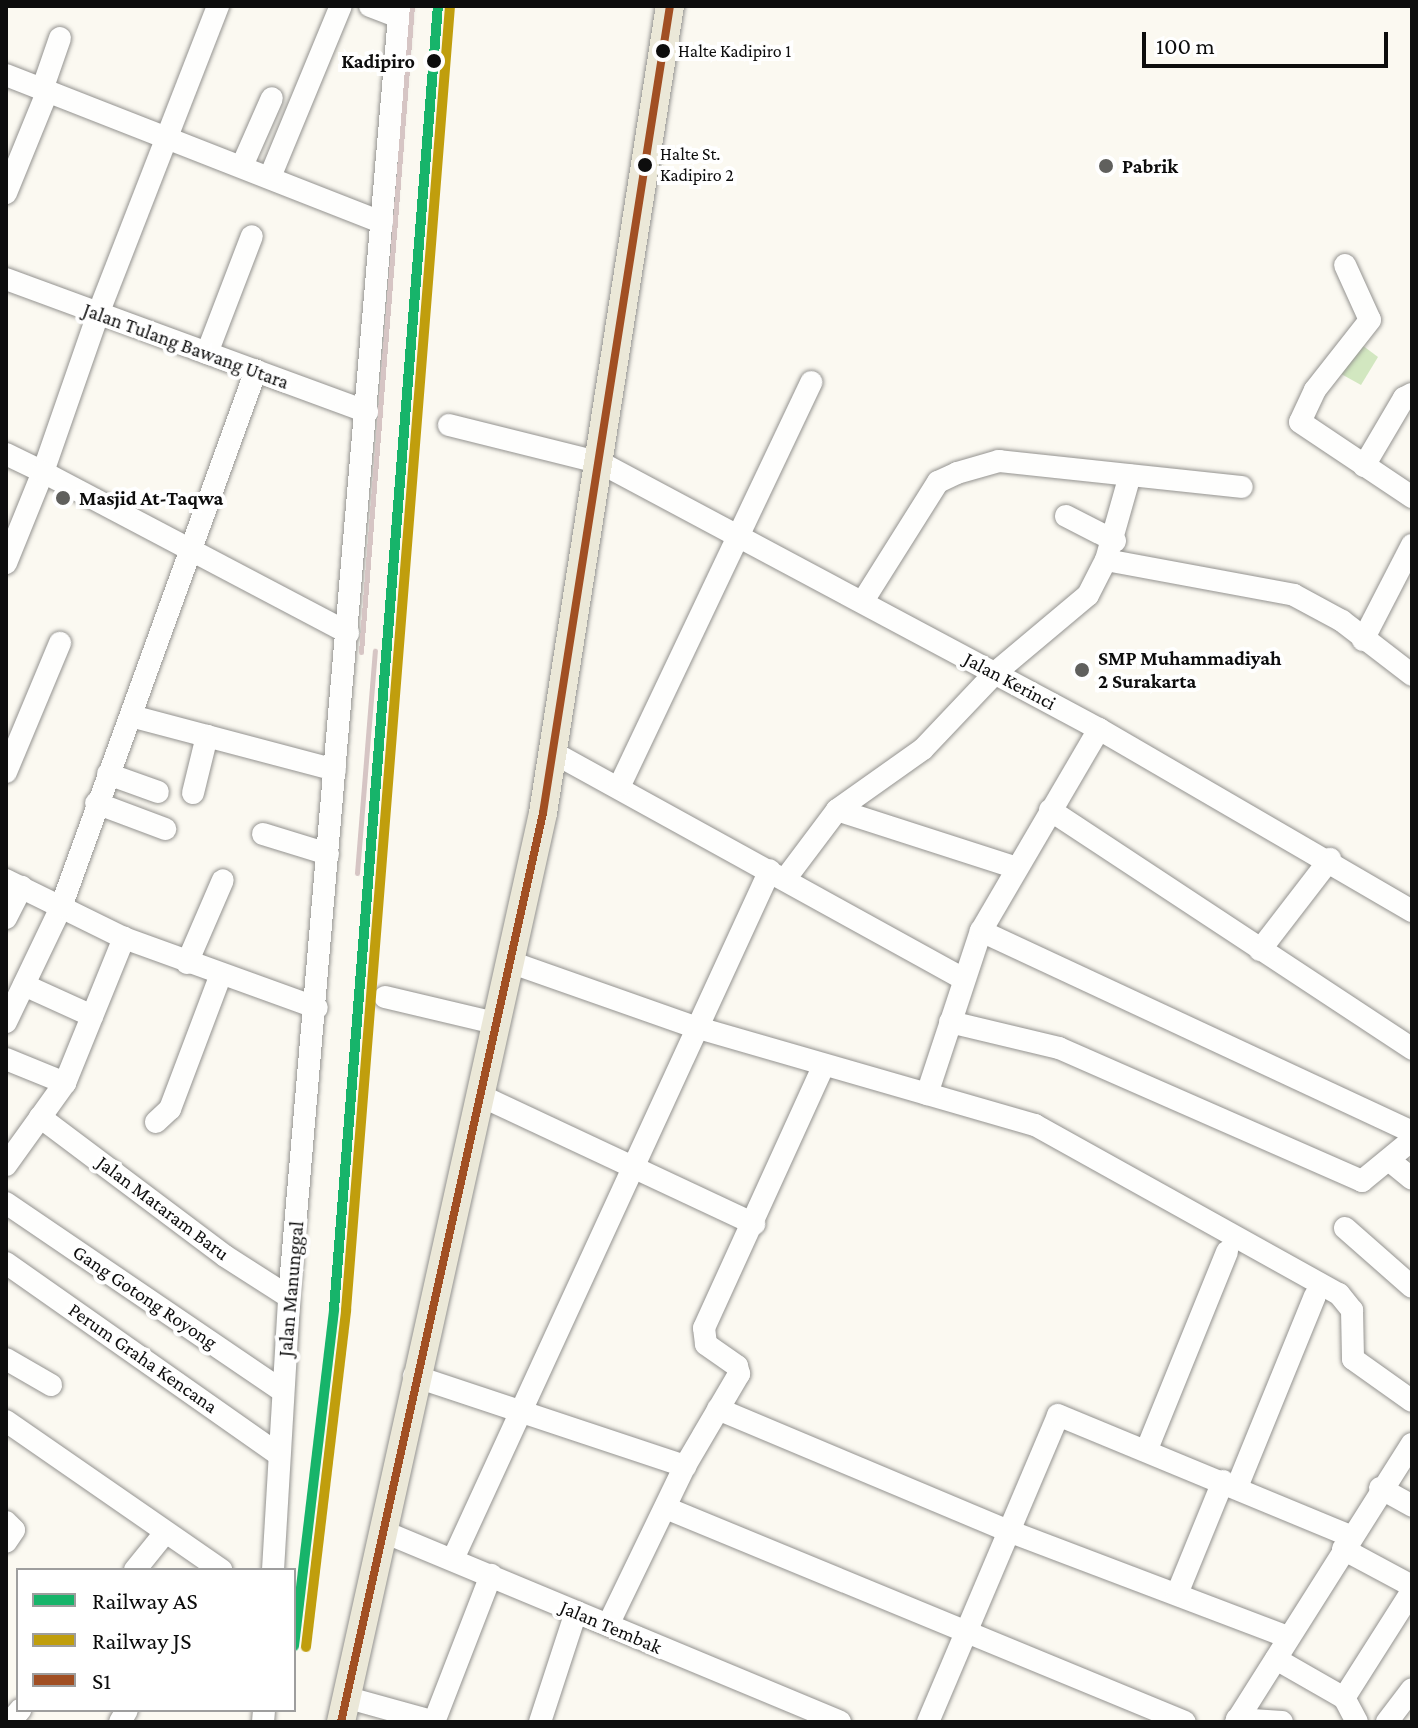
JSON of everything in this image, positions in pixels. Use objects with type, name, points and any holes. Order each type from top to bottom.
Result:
[{"type":"main road","points":[[343,1710],[414,1376],[510,962],[554,753],[670,6]]},
{"type":"street","points":[[6,563],[43,472],[98,314],[218,6]]},
{"type":"street","points":[[270,177],[341,6]]},
{"type":"street","points":[[370,6],[400,12]]},
{"type":"street","name":"Jalan Manunggal","points":[[273,1568],[289,1297],[317,1008],[400,12]]},
{"type":"street","points":[[6,193],[44,93],[60,38]]},
{"type":"street","points":[[6,75],[44,93],[382,222]]},
{"type":"street","points":[[242,166],[272,98]]},
{"type":"street","points":[[207,353],[252,236]]},
{"type":"street","points":[[1345,265],[1370,320],[1315,390],[1300,422],[1412,497]]},
{"type":"street","name":"Jalan Tulang Bawang Utara","points":[[6,279],[367,412]]},
{"type":"street","points":[[6,1022],[61,907],[188,549],[256,370]]},
{"type":"street","points":[[620,785],[811,382]]},
{"type":"street","points":[[1364,466],[1404,398],[1412,394]]},
{"type":"street","name":"Jalan Kerinci","points":[[449,425],[601,463],[1099,729],[1330,859],[1412,911]]},
{"type":"street","points":[[6,454],[348,633]]},
{"type":"street","points":[[863,601],[938,482],[999,461],[1242,487]]},
{"type":"street","points":[[453,1559],[519,1408],[695,1027],[778,874],[837,810],[923,749],[995,673],[1088,595],[1110,550],[1130,475]]},
{"type":"street","points":[[1066,516],[1110,550],[1294,595],[1342,621],[1412,675]]},
{"type":"street","points":[[1363,640],[1412,545]]},
{"type":"street","points":[[6,772],[60,643]]},
{"type":"street","points":[[131,716],[335,770]]},
{"type":"street","points":[[927,1094],[981,931],[1099,729]]},
{"type":"street","points":[[193,793],[207,736]]},
{"type":"street","points":[[554,753],[620,785],[964,979]]},
{"type":"street","points":[[108,774],[158,792]]},
{"type":"street","points":[[96,803],[165,829]]},
{"type":"street","points":[[837,810],[1017,868]]},
{"type":"street","points":[[1050,810],[1412,1049]]},
{"type":"street","points":[[263,834],[328,854]]},
{"type":"street","points":[[1260,950],[1330,859]]},
{"type":"street","points":[[187,963],[223,880]]},
{"type":"street","points":[[6,918],[14,884],[124,938],[220,977],[317,1008]]},
{"type":"street","points":[[981,931],[1412,1132]]},
{"type":"street","points":[[8,1156],[65,1083],[124,938]]},
{"type":"street","points":[[510,962],[695,1027],[1035,1125],[1339,1294],[1352,1310],[1353,1359],[1412,1401]]},
{"type":"street","points":[[156,1122],[170,1109],[220,977]]},
{"type":"street","points":[[24,985],[92,1016]]},
{"type":"street","points":[[385,997],[495,1023]]},
{"type":"street","points":[[950,1022],[1059,1048],[1362,1181],[1412,1140]]},
{"type":"street","points":[[6,1059],[65,1083]]},
{"type":"street","points":[[608,1625],[685,1466],[739,1369],[706,1344],[703,1335],[824,1065]]},
{"type":"street","points":[[479,1095],[754,1224]]},
{"type":"street","name":"Jalan Mataram Baru","points":[[40,1117],[225,1256],[289,1297]]},
{"type":"street","points":[[1390,1161],[1412,1179]]},
{"type":"street","name":"Gang Gotong Royong","points":[[6,1203],[283,1391]]},
{"type":"street","points":[[1345,1228],[1412,1287]]},
{"type":"street","points":[[1147,1449],[1227,1252]]},
{"type":"street","name":"Perum Graha Kencana","points":[[6,1263],[279,1455]]},
{"type":"street","points":[[1177,1594],[1315,1296]]},
{"type":"street","points":[[6,1359],[51,1385]]},
{"type":"street","points":[[414,1376],[519,1408],[685,1466]]},
{"type":"street","points":[[718,1409],[1006,1530],[1287,1637]]},
{"type":"street","points":[[928,1722],[1053,1417],[1063,1413],[1230,1484],[1346,1542],[1412,1588],[1344,1698]]},
{"type":"street","points":[[6,1421],[218,1568]]},
{"type":"street","points":[[1237,1720],[1380,1488],[1411,1447]]},
{"type":"street","points":[[1380,1488],[1412,1506]]},
{"type":"street","points":[[666,1508],[1185,1722]]},
{"type":"street","points":[[6,1522],[14,1530],[6,1542]]},
{"type":"street","name":"Jalan Tembak","points":[[382,1531],[840,1722]]},
{"type":"street","points":[[137,1568],[165,1533]]},
{"type":"street","points":[[343,1710],[434,1722],[491,1575]]},
{"type":"street","points":[[540,1722],[576,1612]]},
{"type":"street","points":[[1276,1659],[1344,1698],[1357,1722]]},
{"type":"street","points":[[1387,1722],[1412,1689]]},
{"type":"street","points":[[1237,1720],[1282,1722]]},
{"type":"green space","points":[[1358,342],[1378,357],[1361,385],[1334,370]]},
{"type":"railway","points":[[361,652],[412,6]]},
{"type":"railway","points":[[357,873],[375,651]]},
{"type":"rail line","name":"AS","points":[[296,1629],[334,1309],[438,6]]},
{"type":"rail line","name":"JS","points":[[306,1647],[346,1310],[450,7]]},
{"type":"transit line","name":"S1","points":[[341,1722],[543,813],[670,6]]},
{"type":"place","name":"Halte Kadipiro 1","points":[[663,51]]},
{"type":"place","name":"Kadipiro","points":[[434,61]]},
{"type":"place","name":"Halte St. Kadipiro 2","points":[[645,165]]},
{"type":"place","name":"Pabrik","points":[[1106,166]]},
{"type":"place","name":"Masjid At-Taqwa","points":[[63,498]]},
{"type":"place","name":"SMP Muhammadiyah 2 Surakarta","points":[[1082,670]]}]
